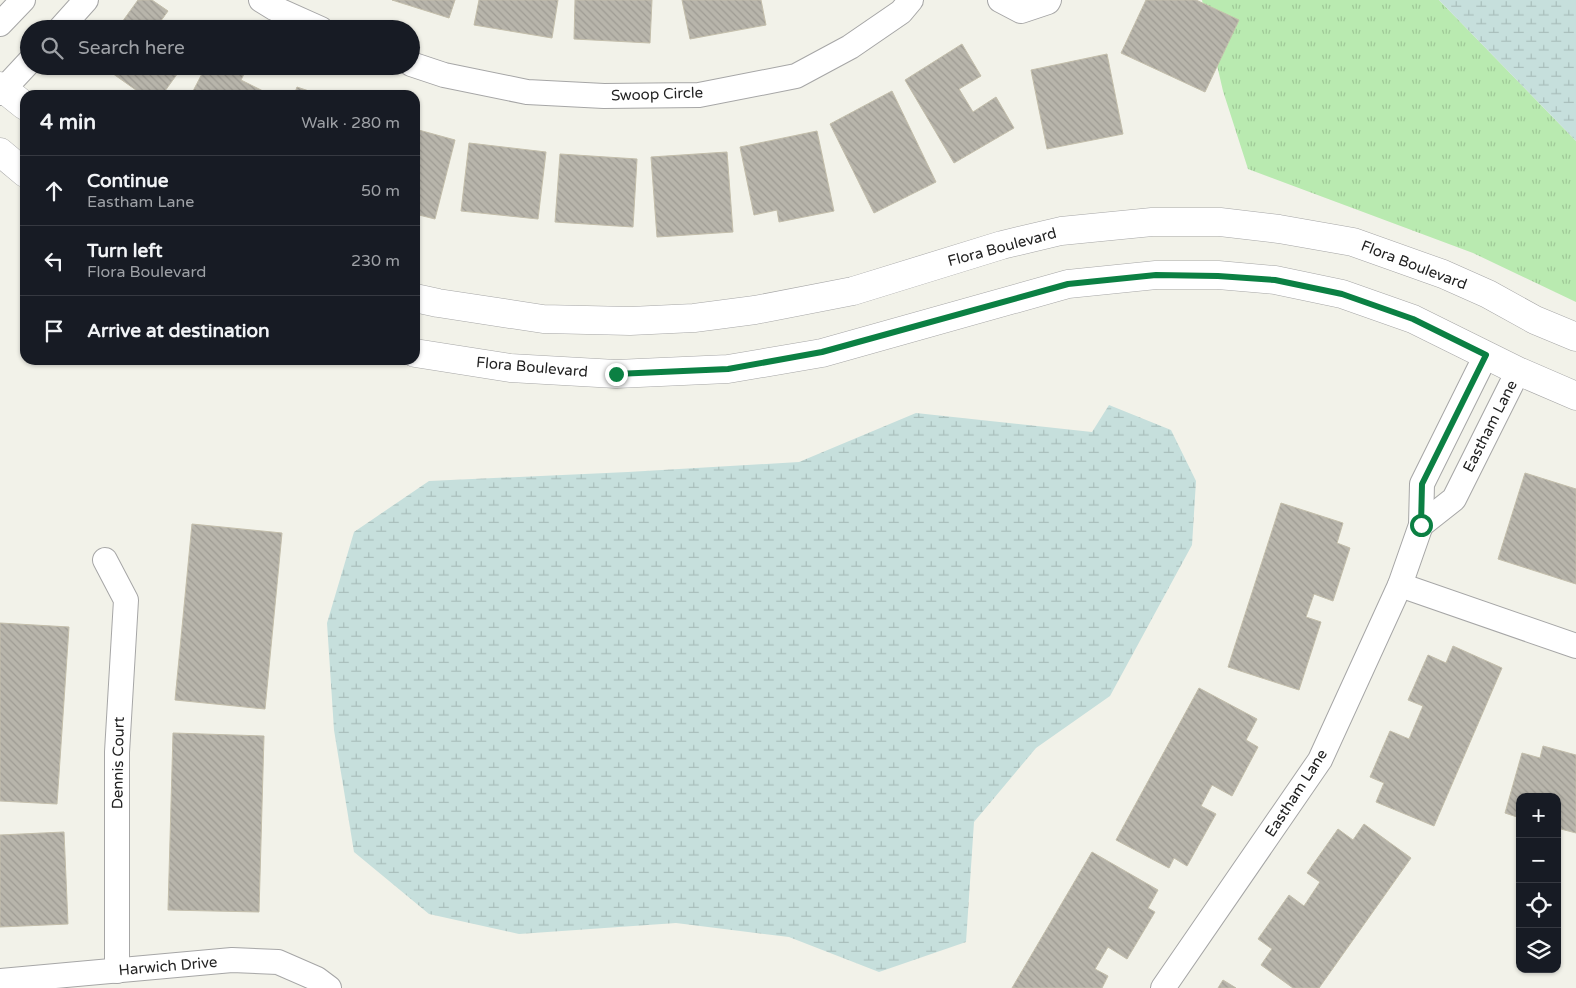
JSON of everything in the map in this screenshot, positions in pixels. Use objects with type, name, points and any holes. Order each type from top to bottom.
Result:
[{"type":"street","points":[[0,24],[23,0]]},
{"type":"street","points":[[68,20],[86,0]]},
{"type":"street","points":[[261,0],[300,20]]},
{"type":"street","name":"Swoop Circle","points":[[420,67],[444,76],[527,92],[604,96],[699,95],[796,76],[857,42],[901,12],[911,0]]},
{"type":"street","points":[[1000,0],[1021,11],[1049,0]]},
{"type":"street","points":[[20,71],[1,89],[20,102]]},
{"type":"street","points":[[0,152],[20,169]]},
{"type":"street","name":"Flora Boulevard","points":[[420,299],[543,319],[630,321],[694,318],[755,310],[853,291],[1002,245],[1060,231],[1152,222],[1220,222],[1353,242],[1443,274],[1488,294],[1535,320],[1576,337]]},
{"type":"street","name":"Flora Boulevard","points":[[420,354],[510,368],[616,374],[728,369],[822,352],[1068,284],[1156,275],[1218,276],[1275,280],[1342,294],[1413,319],[1518,371],[1576,396]]},
{"type":"street","name":"Eastham Lane","points":[[1163,988],[1320,760],[1400,585],[1421,525],[1422,484],[1486,355]]},
{"type":"street","name":"Eastham Lane","points":[[1421,525],[1454,499],[1518,371]]},
{"type":"street","name":"Dennis Court","points":[[105,560],[126,600],[117,752],[117,970]]},
{"type":"street","points":[[1400,585],[1576,646]]},
{"type":"street","name":"Harwich Drive","points":[[0,981],[232,960],[278,962],[317,979],[329,988]]},
{"type":"green space","points":[[1202,0],[1439,0],[1576,141],[1576,302],[1473,253],[1248,169],[1223,91]]},
{"type":"green space","points":[[1439,0],[1576,0],[1576,141]]},
{"type":"green space","points":[[1109,405],[1171,430],[1196,481],[1192,545],[1110,696],[1036,748],[974,822],[966,942],[879,972],[789,937],[676,923],[519,934],[429,914],[354,852],[334,730],[327,623],[354,532],[429,481],[799,462],[916,413],[1092,432]]},
{"type":"building","points":[[138,0],[152,0],[168,11],[162,20],[124,20]]},
{"type":"building","points":[[392,0],[455,0],[449,18]]},
{"type":"building","points":[[479,0],[558,0],[552,38],[474,25]]},
{"type":"building","points":[[575,0],[652,0],[650,43],[574,39]]},
{"type":"building","points":[[682,0],[761,0],[766,25],[690,39]]},
{"type":"building","points":[[1146,0],[1196,0],[1239,20],[1205,92],[1121,53]]},
{"type":"building","points":[[962,44],[981,76],[959,89],[973,112],[996,97],[1014,128],[954,163],[905,80]]},
{"type":"building","points":[[1107,54],[1123,134],[1047,149],[1031,70]]},
{"type":"building","points":[[115,75],[176,75],[166,90],[136,90]]},
{"type":"building","points":[[201,75],[244,75],[241,80],[261,90],[194,90]]},
{"type":"building","points":[[892,91],[936,182],[874,213],[830,124]]},
{"type":"building","points":[[420,130],[455,140],[435,219],[420,215]]},
{"type":"building","points":[[817,131],[834,211],[779,222],[777,210],[754,215],[740,147]]},
{"type":"building","points":[[469,143],[546,152],[538,219],[461,211]]},
{"type":"building","points":[[727,152],[733,232],[657,237],[651,157]]},
{"type":"building","points":[[560,154],[637,159],[633,227],[555,222]]},
{"type":"building","points":[[1525,473],[1576,489],[1576,584],[1498,559]]},
{"type":"building","points":[[1281,503],[1343,523],[1337,543],[1350,548],[1333,601],[1314,594],[1306,617],[1321,622],[1299,690],[1228,667]]},
{"type":"building","points":[[192,524],[282,533],[265,709],[175,700]]},
{"type":"building","points":[[0,623],[69,627],[57,804],[0,801]]},
{"type":"building","points":[[1453,646],[1502,668],[1434,826],[1376,802],[1384,783],[1370,777],[1390,731],[1409,739],[1423,706],[1408,700],[1428,655],[1446,663]]},
{"type":"building","points":[[1199,688],[1257,719],[1246,740],[1258,747],[1232,796],[1212,785],[1201,806],[1216,814],[1187,866],[1174,858],[1169,868],[1116,840]]},
{"type":"building","points":[[173,733],[264,736],[259,912],[168,910]]},
{"type":"building","points":[[1543,746],[1576,755],[1576,833],[1561,829],[1561,793],[1516,793],[1516,817],[1505,813],[1522,753],[1540,758]]},
{"type":"building","points":[[1364,824],[1411,858],[1319,988],[1293,988],[1261,965],[1272,949],[1258,939],[1289,895],[1304,906],[1320,882],[1307,873],[1338,829],[1353,840]]},
{"type":"building","points":[[64,832],[68,924],[0,927],[0,835]]},
{"type":"building","points":[[1092,852],[1158,890],[1148,908],[1155,912],[1127,959],[1108,947],[1095,969],[1108,976],[1102,988],[1012,988]]},
{"type":"building","points":[[1223,980],[1236,988],[1218,988]]},
{"type":"route","points":[[616,374],[728,369],[822,352],[1068,284],[1156,275],[1218,276],[1275,280],[1342,294],[1413,319],[1486,355],[1422,484],[1421,525]]}]
